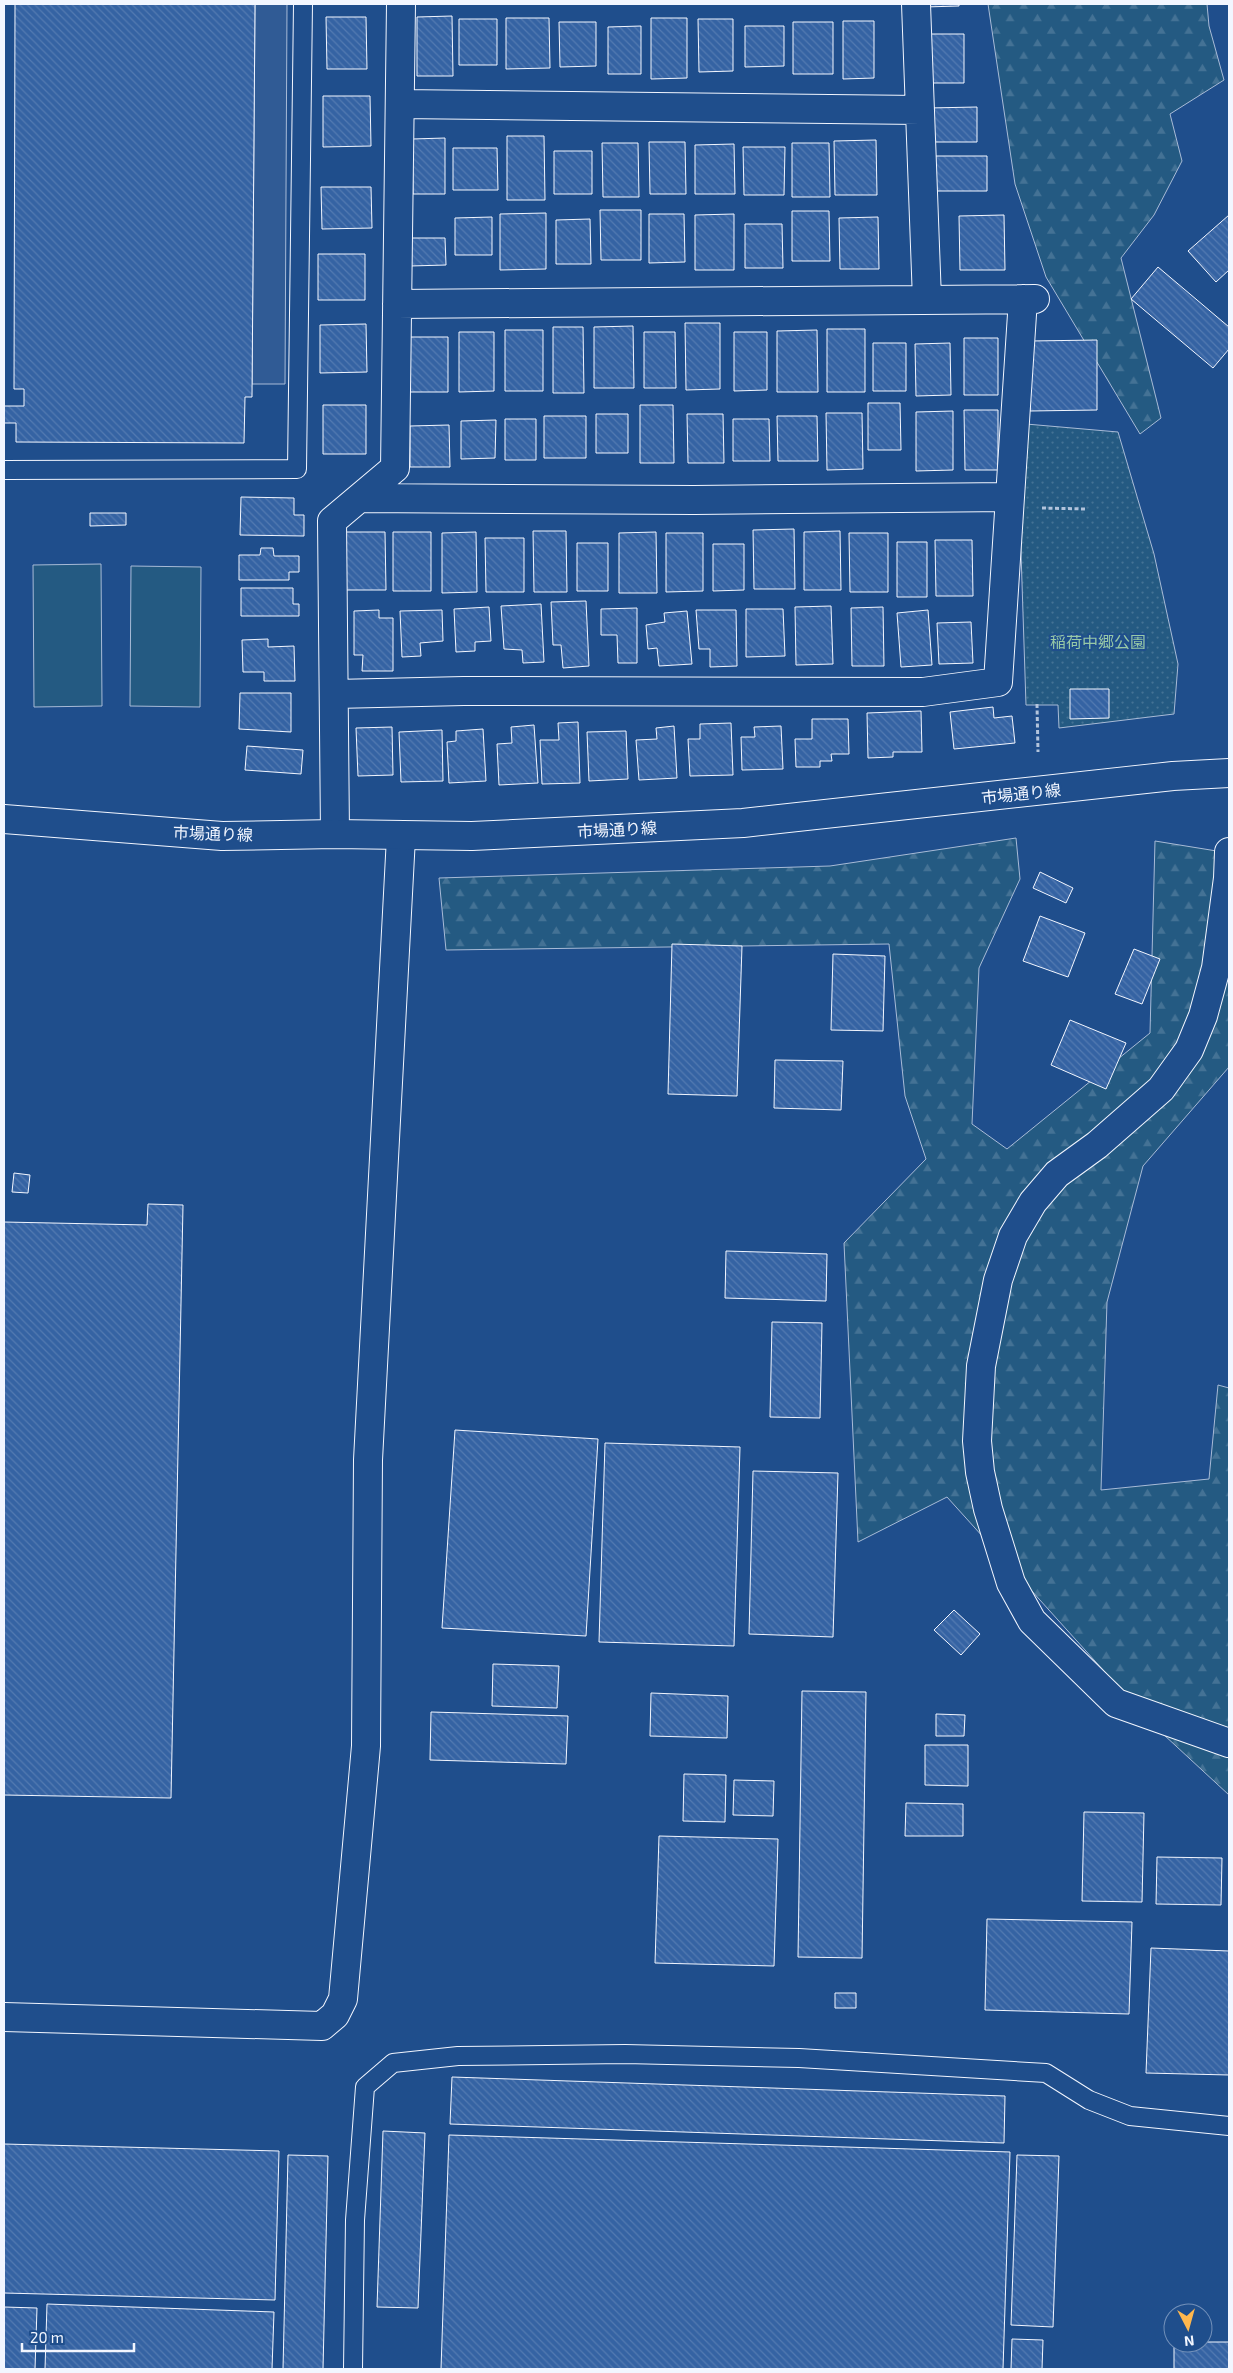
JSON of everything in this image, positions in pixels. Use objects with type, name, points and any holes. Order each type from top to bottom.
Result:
[{"type":"street","points":[[335,834],[332,521],[395,468],[401,4]]},
{"type":"street","points":[[916,4],[927,300]]},
{"type":"street","points":[[400,104],[920,110]]},
{"type":"street","points":[[334,694],[464,691],[923,692],[998,682],[1009,502],[1029,299],[397,304]]},
{"type":"street","points":[[360,498],[1009,502]]},
{"type":"street","name":"市場通り線","points":[[4,819],[222,836],[335,834],[402,837],[472,836],[743,823],[1172,776],[1229,773]]},
{"type":"street","points":[[4,2017],[322,2026],[335,2015],[343,1999],[366,1746],[368,1460],[402,837]]},
{"type":"street","points":[[1229,852],[1228,878],[1216,968],[1203,1016],[1188,1050],[1161,1089],[1097,1145],[1057,1174],[1033,1202],[1013,1236],[998,1280],[981,1366],[977,1441],[980,1472],[1011,1583],[1032,1621],[1116,1703],[1229,1743]]},
{"type":"lane","points":[[4,470],[296,469],[303,4]]},
{"type":"lane","points":[[353,2369],[355,2220],[365,2087],[393,2063],[458,2056],[634,2054],[799,2058],[1046,2073],[1089,2100],[1130,2116],[1229,2126]]},
{"type":"path","points":[[1009,502],[1086,508]]},
{"type":"path","points":[[1038,704],[1038,752]]},
{"type":"green space","points":[[988,4],[1207,4],[1209,26],[1224,80],[1170,114],[1182,161],[1154,215],[1121,258],[1161,418],[1140,434],[1046,277],[1015,184]]},
{"type":"green space","name":"稲荷中郷公園","points":[[1026,424],[1118,432],[1154,554],[1178,664],[1174,714],[1059,728],[1058,705],[1026,705],[1020,522]]},
{"type":"green space","points":[[101,564],[102,706],[34,707],[33,565]]},
{"type":"green space","points":[[131,566],[201,567],[200,707],[130,706]]},
{"type":"green space","points":[[1016,838],[1020,879],[979,968],[972,1124],[1007,1149],[1150,1033],[1155,841],[1229,853],[1229,1067],[1143,1166],[1107,1302],[1101,1490],[1209,1479],[1218,1385],[1229,1388],[1229,1795],[1150,1722],[947,1497],[858,1542],[844,1243],[926,1159],[905,1096],[889,944],[446,950],[439,878],[830,866]]},
{"type":"shaded area","points":[[255,4],[287,4],[285,384],[252,384]]},
{"type":"building","points":[[15,4],[255,4],[252,397],[245,397],[244,443],[16,442],[16,423],[4,423],[4,406],[24,406],[24,389],[14,389]]},
{"type":"building","points":[[924,4],[959,4],[959,6],[924,7]]},
{"type":"building","points":[[452,16],[453,76],[417,76],[417,17]]},
{"type":"building","points":[[326,17],[366,17],[367,69],[327,69]]},
{"type":"building","points":[[506,18],[549,18],[550,68],[506,69]]},
{"type":"building","points":[[651,18],[687,18],[687,78],[651,79]]},
{"type":"building","points":[[459,19],[497,19],[497,65],[459,65]]},
{"type":"building","points":[[698,19],[733,19],[733,71],[699,72]]},
{"type":"building","points":[[843,21],[874,21],[874,78],[843,79]]},
{"type":"building","points":[[559,22],[596,22],[596,66],[560,67]]},
{"type":"building","points":[[793,22],[833,22],[833,74],[793,74]]},
{"type":"building","points":[[641,26],[641,74],[608,74],[608,27]]},
{"type":"building","points":[[745,26],[784,26],[784,66],[745,67]]},
{"type":"building","points":[[922,34],[964,34],[964,83],[922,83]]},
{"type":"building","points":[[323,96],[370,96],[371,146],[323,147]]},
{"type":"building","points":[[977,107],[977,142],[928,142],[928,108]]},
{"type":"building","points":[[507,136],[544,136],[545,200],[507,200]]},
{"type":"building","points":[[445,138],[445,194],[413,194],[412,139]]},
{"type":"building","points":[[876,140],[877,195],[835,195],[834,141]]},
{"type":"building","points":[[649,142],[685,142],[686,194],[650,194]]},
{"type":"building","points":[[602,143],[638,143],[639,197],[603,197]]},
{"type":"building","points":[[792,143],[829,143],[830,197],[792,197]]},
{"type":"building","points":[[734,144],[735,194],[695,194],[695,145]]},
{"type":"building","points":[[743,147],[785,147],[784,195],[744,195]]},
{"type":"building","points":[[453,148],[497,148],[498,190],[453,190]]},
{"type":"building","points":[[554,151],[592,151],[592,194],[554,194]]},
{"type":"building","points":[[932,156],[987,156],[987,191],[932,191]]},
{"type":"building","points":[[321,187],[371,187],[372,228],[322,229]]},
{"type":"building","points":[[600,210],[641,210],[641,260],[601,260]]},
{"type":"building","points":[[792,211],[829,211],[830,261],[792,261]]},
{"type":"building","points":[[546,213],[546,269],[500,270],[500,214]]},
{"type":"building","points":[[649,214],[684,214],[685,262],[649,263]]},
{"type":"building","points":[[734,214],[734,270],[695,270],[695,215]]},
{"type":"building","points":[[1004,215],[1005,270],[960,270],[959,216]]},
{"type":"building","points":[[1229,215],[1229,270],[1216,282],[1188,251]]},
{"type":"building","points":[[492,217],[492,255],[455,255],[455,218]]},
{"type":"building","points":[[878,217],[879,269],[840,269],[839,218]]},
{"type":"building","points":[[590,219],[591,264],[556,264],[556,220]]},
{"type":"building","points":[[745,224],[782,224],[783,268],[745,268]]},
{"type":"building","points":[[409,238],[445,238],[446,265],[410,266]]},
{"type":"building","points":[[318,254],[365,254],[365,300],[318,300]]},
{"type":"building","points":[[1158,267],[1229,327],[1229,349],[1213,368],[1131,299]]},
{"type":"building","points":[[685,323],[720,323],[720,389],[686,390]]},
{"type":"building","points":[[366,324],[367,372],[320,373],[320,325]]},
{"type":"building","points":[[633,326],[634,388],[594,388],[594,327]]},
{"type":"building","points":[[553,327],[583,327],[584,393],[553,393]]},
{"type":"building","points":[[827,329],[865,329],[865,392],[827,392]]},
{"type":"building","points":[[505,330],[543,330],[543,391],[505,391]]},
{"type":"building","points":[[817,330],[818,392],[777,392],[777,331]]},
{"type":"building","points":[[459,332],[494,332],[494,391],[459,392]]},
{"type":"building","points":[[644,332],[675,332],[676,388],[644,388]]},
{"type":"building","points":[[734,332],[767,332],[767,390],[734,391]]},
{"type":"building","points":[[407,337],[448,337],[448,392],[407,392]]},
{"type":"building","points":[[964,338],[998,338],[998,395],[964,395]]},
{"type":"building","points":[[1097,340],[1097,410],[1030,411],[1030,341]]},
{"type":"building","points":[[873,343],[906,343],[906,391],[873,391]]},
{"type":"building","points":[[950,343],[951,395],[916,396],[915,344]]},
{"type":"building","points":[[868,403],[900,403],[901,450],[868,450]]},
{"type":"building","points":[[323,405],[366,405],[366,454],[323,454]]},
{"type":"building","points":[[640,405],[673,405],[674,463],[640,463]]},
{"type":"building","points":[[964,410],[998,410],[998,470],[965,470]]},
{"type":"building","points":[[953,411],[953,470],[916,471],[916,412]]},
{"type":"building","points":[[826,413],[862,413],[863,469],[827,470]]},
{"type":"building","points":[[596,414],[628,414],[628,453],[596,453]]},
{"type":"building","points":[[687,414],[723,414],[724,463],[688,463]]},
{"type":"building","points":[[544,416],[586,416],[586,458],[544,458]]},
{"type":"building","points":[[777,416],[817,416],[818,461],[778,461]]},
{"type":"building","points":[[505,419],[536,419],[536,460],[505,460]]},
{"type":"building","points":[[733,419],[769,419],[770,461],[733,461]]},
{"type":"building","points":[[496,420],[495,458],[461,459],[461,421]]},
{"type":"building","points":[[449,425],[450,467],[410,467],[410,426]]},
{"type":"building","points":[[241,497],[294,498],[294,515],[304,515],[304,536],[240,535]]},
{"type":"building","points":[[90,513],[126,513],[126,525],[90,526]]},
{"type":"building","points":[[794,529],[795,589],[754,589],[753,530]]},
{"type":"building","points":[[533,531],[566,531],[567,592],[534,592]]},
{"type":"building","points":[[840,531],[841,590],[804,590],[804,532]]},
{"type":"building","points":[[344,532],[385,532],[386,590],[345,590]]},
{"type":"building","points":[[393,532],[431,532],[431,591],[393,591]]},
{"type":"building","points":[[476,532],[477,592],[442,593],[442,533]]},
{"type":"building","points":[[656,532],[657,593],[619,593],[619,533]]},
{"type":"building","points":[[666,533],[703,533],[703,591],[666,592]]},
{"type":"building","points":[[849,533],[888,533],[888,592],[850,592]]},
{"type":"building","points":[[485,538],[524,538],[524,592],[486,592]]},
{"type":"building","points":[[935,540],[972,540],[973,596],[936,596]]},
{"type":"building","points":[[897,542],[927,542],[927,597],[897,597]]},
{"type":"building","points":[[577,543],[608,543],[608,591],[577,591]]},
{"type":"building","points":[[713,544],[744,544],[744,590],[713,591]]},
{"type":"building","points":[[261,548],[273,548],[274,556],[299,556],[299,572],[289,572],[289,580],[239,580],[239,555],[260,555]]},
{"type":"building","points":[[241,588],[293,588],[293,604],[299,604],[299,616],[241,616]]},
{"type":"building","points":[[586,601],[589,666],[563,668],[561,645],[553,645],[551,602]]},
{"type":"building","points":[[541,604],[544,662],[523,663],[522,650],[504,649],[501,606]]},
{"type":"building","points":[[831,606],[833,664],[796,665],[795,607]]},
{"type":"building","points":[[489,607],[491,641],[475,642],[475,651],[456,652],[454,609]]},
{"type":"building","points":[[883,607],[884,666],[852,666],[851,608]]},
{"type":"building","points":[[637,608],[637,663],[618,663],[617,635],[601,635],[601,609]]},
{"type":"building","points":[[746,609],[783,609],[785,656],[746,657]]},
{"type":"building","points":[[379,610],[379,618],[393,618],[393,671],[362,671],[363,655],[354,655],[354,611]]},
{"type":"building","points":[[442,610],[443,641],[420,643],[421,656],[402,657],[400,611]]},
{"type":"building","points":[[696,610],[736,610],[737,666],[710,667],[710,649],[699,649]]},
{"type":"building","points":[[928,610],[932,665],[901,667],[897,613]]},
{"type":"building","points":[[687,611],[692,664],[659,666],[657,648],[648,649],[646,625],[665,622],[664,613]]},
{"type":"building","points":[[971,622],[973,663],[939,664],[937,623]]},
{"type":"building","points":[[268,639],[268,647],[294,646],[295,681],[264,681],[264,672],[243,672],[242,640]]},
{"type":"building","points":[[1070,689],[1109,689],[1109,718],[1070,719]]},
{"type":"building","points":[[240,693],[291,693],[291,732],[239,729]]},
{"type":"building","points":[[993,707],[994,718],[1012,716],[1015,743],[954,749],[950,712]]},
{"type":"building","points":[[921,711],[922,752],[893,752],[893,757],[868,758],[867,713]]},
{"type":"building","points":[[812,719],[848,719],[849,754],[831,754],[832,761],[820,761],[820,767],[796,767],[795,739],[812,739]]},
{"type":"building","points":[[578,722],[580,783],[542,784],[540,740],[559,740],[558,723]]},
{"type":"building","points":[[731,723],[733,775],[690,776],[688,739],[700,739],[700,724]]},
{"type":"building","points":[[534,725],[538,783],[499,785],[497,744],[512,743],[511,727]]},
{"type":"building","points":[[674,726],[677,778],[639,780],[636,740],[657,739],[656,728]]},
{"type":"building","points":[[781,726],[783,769],[742,770],[741,737],[755,737],[754,727]]},
{"type":"building","points":[[392,727],[393,775],[358,776],[356,728]]},
{"type":"building","points":[[483,729],[486,781],[449,783],[447,742],[456,741],[456,731]]},
{"type":"building","points":[[442,730],[443,781],[401,782],[399,732]]},
{"type":"building","points":[[626,731],[628,779],[589,781],[587,732]]},
{"type":"building","points":[[247,746],[303,750],[301,774],[245,770]]},
{"type":"building","points":[[1040,872],[1073,888],[1066,903],[1033,888]]},
{"type":"building","points":[[1040,916],[1085,933],[1068,977],[1023,961]]},
{"type":"building","points":[[672,944],[742,946],[737,1096],[668,1094]]},
{"type":"building","points":[[1134,949],[1160,959],[1142,1004],[1115,994]]},
{"type":"building","points":[[833,954],[885,956],[883,1031],[831,1030]]},
{"type":"building","points":[[1070,1020],[1126,1043],[1106,1089],[1051,1065]]},
{"type":"building","points":[[775,1060],[843,1061],[841,1110],[774,1108]]},
{"type":"building","points":[[14,1173],[30,1175],[28,1193],[12,1192]]},
{"type":"building","points":[[148,1204],[183,1205],[171,1798],[4,1795],[4,1222],[147,1225]]},
{"type":"building","points":[[726,1251],[827,1254],[826,1301],[725,1298]]},
{"type":"building","points":[[772,1322],[822,1323],[820,1418],[770,1417]]},
{"type":"building","points":[[455,1430],[598,1439],[586,1636],[442,1628]]},
{"type":"building","points":[[605,1443],[740,1447],[734,1646],[599,1642]]},
{"type":"building","points":[[753,1471],[838,1473],[833,1637],[749,1634]]},
{"type":"building","points":[[954,1610],[980,1634],[961,1655],[934,1630]]},
{"type":"building","points":[[493,1664],[559,1666],[557,1708],[492,1706]]},
{"type":"building","points":[[802,1691],[866,1692],[862,1958],[798,1957]]},
{"type":"building","points":[[651,1693],[728,1696],[727,1738],[650,1736]]},
{"type":"building","points":[[431,1712],[568,1716],[566,1764],[430,1760]]},
{"type":"building","points":[[936,1714],[965,1715],[964,1736],[936,1736]]},
{"type":"building","points":[[925,1745],[968,1745],[968,1786],[925,1785]]},
{"type":"building","points":[[684,1774],[726,1775],[725,1822],[683,1821]]},
{"type":"building","points":[[734,1780],[774,1781],[773,1816],[733,1815]]},
{"type":"building","points":[[906,1803],[963,1804],[963,1836],[905,1836]]},
{"type":"building","points":[[1084,1812],[1144,1813],[1142,1902],[1082,1901]]},
{"type":"building","points":[[659,1836],[778,1839],[774,1966],[655,1963]]},
{"type":"building","points":[[1157,1857],[1222,1858],[1221,1905],[1156,1904]]},
{"type":"building","points":[[987,1919],[1132,1922],[1129,2014],[985,2010]]},
{"type":"building","points":[[1151,1948],[1229,1951],[1229,2075],[1146,2073]]},
{"type":"building","points":[[835,1993],[856,1993],[856,2008],[835,2008]]},
{"type":"building","points":[[452,2077],[1005,2096],[1004,2143],[450,2124]]},
{"type":"building","points":[[383,2131],[425,2133],[418,2308],[377,2307]]},
{"type":"building","points":[[449,2135],[1010,2152],[1003,2369],[441,2369]]},
{"type":"building","points":[[4,2144],[279,2151],[275,2300],[4,2293]]},
{"type":"building","points":[[288,2155],[328,2156],[323,2369],[283,2369]]},
{"type":"building","points":[[1017,2155],[1059,2156],[1053,2327],[1011,2325]]},
{"type":"building","points":[[47,2304],[274,2312],[272,2369],[45,2369]]},
{"type":"building","points":[[4,2307],[37,2308],[35,2369],[4,2369]]},
{"type":"building","points":[[1012,2339],[1043,2340],[1042,2369],[1011,2369]]},
{"type":"building","points":[[1213,2342],[1229,2342],[1229,2369],[1174,2369],[1174,2353],[1213,2353]]}]
